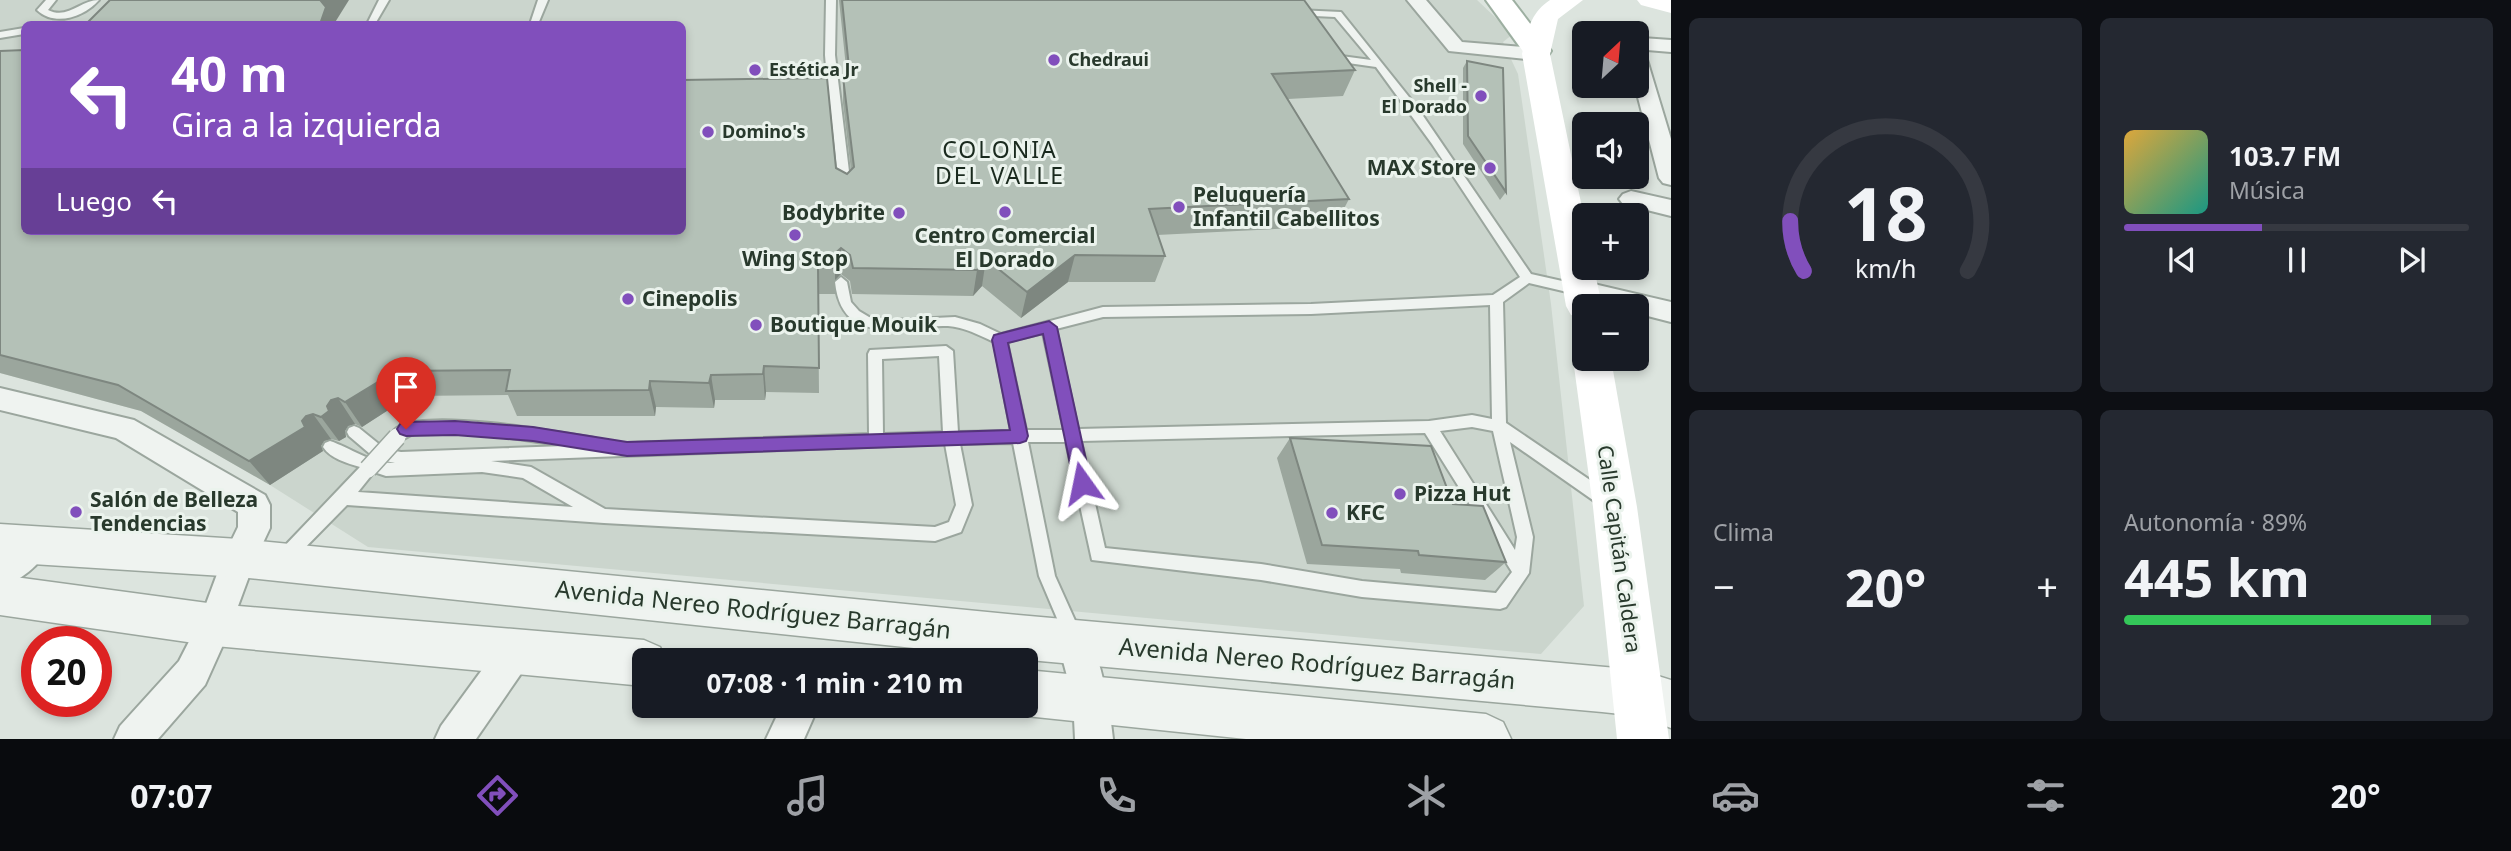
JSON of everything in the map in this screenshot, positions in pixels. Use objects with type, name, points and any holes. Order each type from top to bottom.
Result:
[{"type":"main road","points":[[1499,0],[1537,52]]},
{"type":"main road","points":[[1570,0],[1553,7],[1541,22],[1537,52],[1582,294]]},
{"type":"main road","points":[[1650,0],[1671,5]]},
{"type":"main road","name":"Calle Capitán Caldera","points":[[1594,371],[1615,507],[1655,698],[1643,739]]},
{"type":"street","points":[[1416,0],[1456,47],[1537,52]]},
{"type":"street","points":[[1649,44],[1671,46]]},
{"type":"street","points":[[1649,98],[1671,178]]},
{"type":"street","points":[[1630,199],[1671,208]]},
{"type":"street","points":[[1649,308],[1671,312]]},
{"type":"street","points":[[0,399],[124,428],[254,505],[259,560],[215,625],[192,673],[133,739]]},
{"type":"street","name":"Avenida Nereo Rodríguez Barragán","points":[[11,554],[259,560],[1655,698]]},
{"type":"street","points":[[0,596],[215,625],[632,662]]},
{"type":"street","points":[[1075,642],[1092,719]]},
{"type":"street","points":[[454,739],[515,653]]},
{"type":"street","points":[[1038,698],[1092,719],[1486,739]]},
{"type":"street","points":[[785,739],[795,718]]},
{"type":"lane","points":[[40,21],[44,13],[43,6],[51,0]]},
{"type":"lane","points":[[44,13],[56,16],[73,13],[88,7],[94,0]]},
{"type":"lane","points":[[373,21],[384,0]]},
{"type":"lane","points":[[535,21],[543,0]]},
{"type":"lane","points":[[831,0],[830,55],[845,194]]},
{"type":"lane","points":[[1325,0],[1416,110],[1527,278],[1572,294]]},
{"type":"lane","points":[[65,21],[73,13]]},
{"type":"lane","points":[[1293,14],[1338,14]]},
{"type":"lane","points":[[0,35],[21,32]]},
{"type":"lane","points":[[1334,58],[1379,64]]},
{"type":"lane","points":[[792,83],[833,82]]},
{"type":"lane","points":[[841,282],[845,303],[855,314],[873,324],[950,321],[974,327],[1000,340],[1103,312],[1311,309],[1496,300],[1527,278]]},
{"type":"lane","points":[[1049,327],[1098,555],[1261,572],[1362,589],[1500,601],[1521,573],[1525,537],[1499,426],[1496,300]]},
{"type":"lane","points":[[1000,340],[1047,576],[1075,642]]},
{"type":"lane","points":[[346,498],[604,516],[935,534],[955,527],[964,505],[951,438],[946,351],[875,354],[876,440]]},
{"type":"lane","points":[[354,432],[381,455],[401,458],[876,440],[1429,426],[1472,421],[1499,426],[1615,507]]},
{"type":"lane","points":[[1429,426],[1521,573]]},
{"type":"lane","points":[[259,560],[346,498],[406,429],[455,428],[533,434],[627,449]]},
{"type":"lane","points":[[330,447],[345,456],[386,470],[482,466],[526,472],[604,516]]},
{"type":"shaded area","points":[[0,0],[1477,0],[1513,34],[1503,42],[1518,74],[1551,304],[1584,606],[1541,654],[368,547],[270,485],[141,411],[0,373]]},
{"type":"building","points":[[110,0],[322,0],[326,7],[321,21],[89,21]]},
{"type":"building","name":"Centro Comercial El Dorado","points":[[842,0],[1304,0],[1355,70],[1272,74],[1349,199],[1149,209],[1165,256],[1075,255],[1027,292],[986,259],[977,270],[853,268],[850,255],[841,248],[832,256],[835,268],[818,267],[819,368],[764,366],[763,374],[711,375],[709,383],[650,381],[649,390],[506,391],[510,370],[396,371],[345,402],[338,398],[331,400],[327,406],[329,411],[321,417],[313,414],[306,416],[302,421],[305,427],[249,461],[118,385],[0,355],[0,51],[21,50],[21,235],[686,235],[686,80],[827,78],[836,168],[847,174],[854,167],[843,77],[850,77]]},
{"type":"building","points":[[1467,61],[1503,68],[1506,192],[1468,136]]},
{"type":"building","points":[[1290,438],[1431,446],[1453,504],[1483,506],[1506,562],[1419,555],[1418,551],[1322,545]]},
{"type":"place","name":"Chedraui","points":[[1054,60]]},
{"type":"place","name":"Estética Jr","points":[[755,70]]},
{"type":"place","name":"Shell - El Dorado","points":[[1481,96]]},
{"type":"place","name":"Domino's","points":[[708,132]]},
{"type":"place","name":"MAX Store","points":[[1490,168]]},
{"type":"place","name":"Peluquería Infantil Cabellitos","points":[[1179,207]]},
{"type":"place","name":"Centro Comercial El Dorado","points":[[1005,212]]},
{"type":"place","name":"Bodybrite","points":[[899,213]]},
{"type":"place","name":"Wing Stop","points":[[795,235]]},
{"type":"place","name":"Cinepolis","points":[[628,299]]},
{"type":"place","name":"Boutique Mouik","points":[[756,325]]},
{"type":"place","name":"Pizza Hut","points":[[1400,494]]},
{"type":"place","name":"Salón de Belleza Tendencias","points":[[76,512]]},
{"type":"place","name":"KFC","points":[[1332,513]]},
{"type":"district","name":"COLONIA DEL VALLE","points":[[1000,163]]},
{"type":"route","points":[[406,429],[455,428],[533,434],[627,449],[1020,436],[1000,340],[1049,327],[1082,483]]}]
